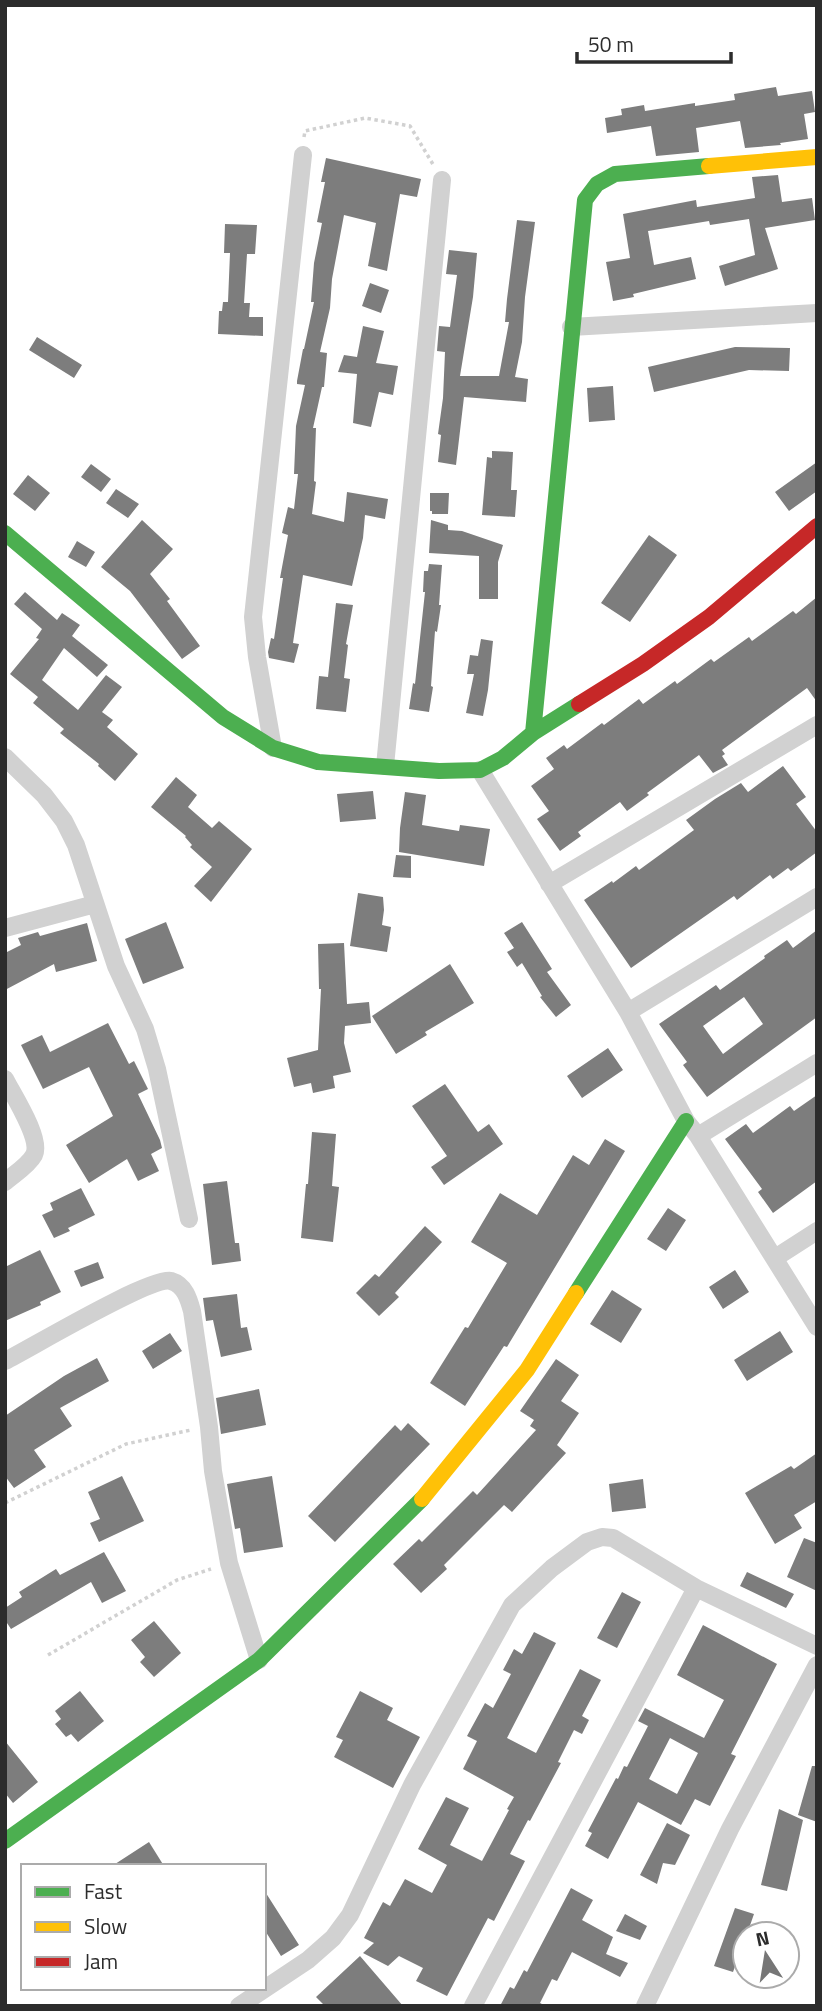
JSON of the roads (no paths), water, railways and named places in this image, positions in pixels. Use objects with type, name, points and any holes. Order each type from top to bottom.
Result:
[{"type":"street","points":[[273,748],[253,617],[303,155]]},
{"type":"street","points":[[533,733],[585,200],[597,184],[615,174],[817,157]]},
{"type":"street","points":[[385,766],[442,180]]},
{"type":"street","points":[[571,327],[817,313]]},
{"type":"street","points":[[5,533],[223,717],[273,748],[318,762],[439,771],[480,770],[503,758],[533,733],[643,664],[709,617],[817,526]]},
{"type":"street","points":[[549,884],[817,725]]},
{"type":"street","points":[[5,757],[44,795],[64,821],[76,845],[116,966],[145,1029],[157,1069],[188,1219]]},
{"type":"street","points":[[480,770],[628,1012],[692,1128],[817,1327]]},
{"type":"street","points":[[628,1012],[817,897]]},
{"type":"street","points":[[5,928],[95,904]]},
{"type":"street","points":[[5,1841],[259,1660],[426,1495],[527,1370],[692,1128],[817,1063]]},
{"type":"street","points":[[5,1079],[35,1137],[36,1151],[32,1159],[5,1182]]},
{"type":"street","points":[[775,1258],[817,1231]]},
{"type":"street","points":[[5,1361],[119,1299],[159,1282],[172,1281],[183,1288],[192,1311],[213,1471],[229,1563],[259,1660]]},
{"type":"street","points":[[266,1988],[308,1960],[333,1938],[349,1915],[412,1785],[512,1605],[552,1568],[587,1542],[602,1537],[613,1538],[696,1588],[817,1646]]},
{"type":"street","points":[[473,2006],[696,1588]]},
{"type":"street","points":[[645,2006],[730,1829],[817,1665]]},
{"type":"street","points":[[239,2006],[263,1990]]}]
